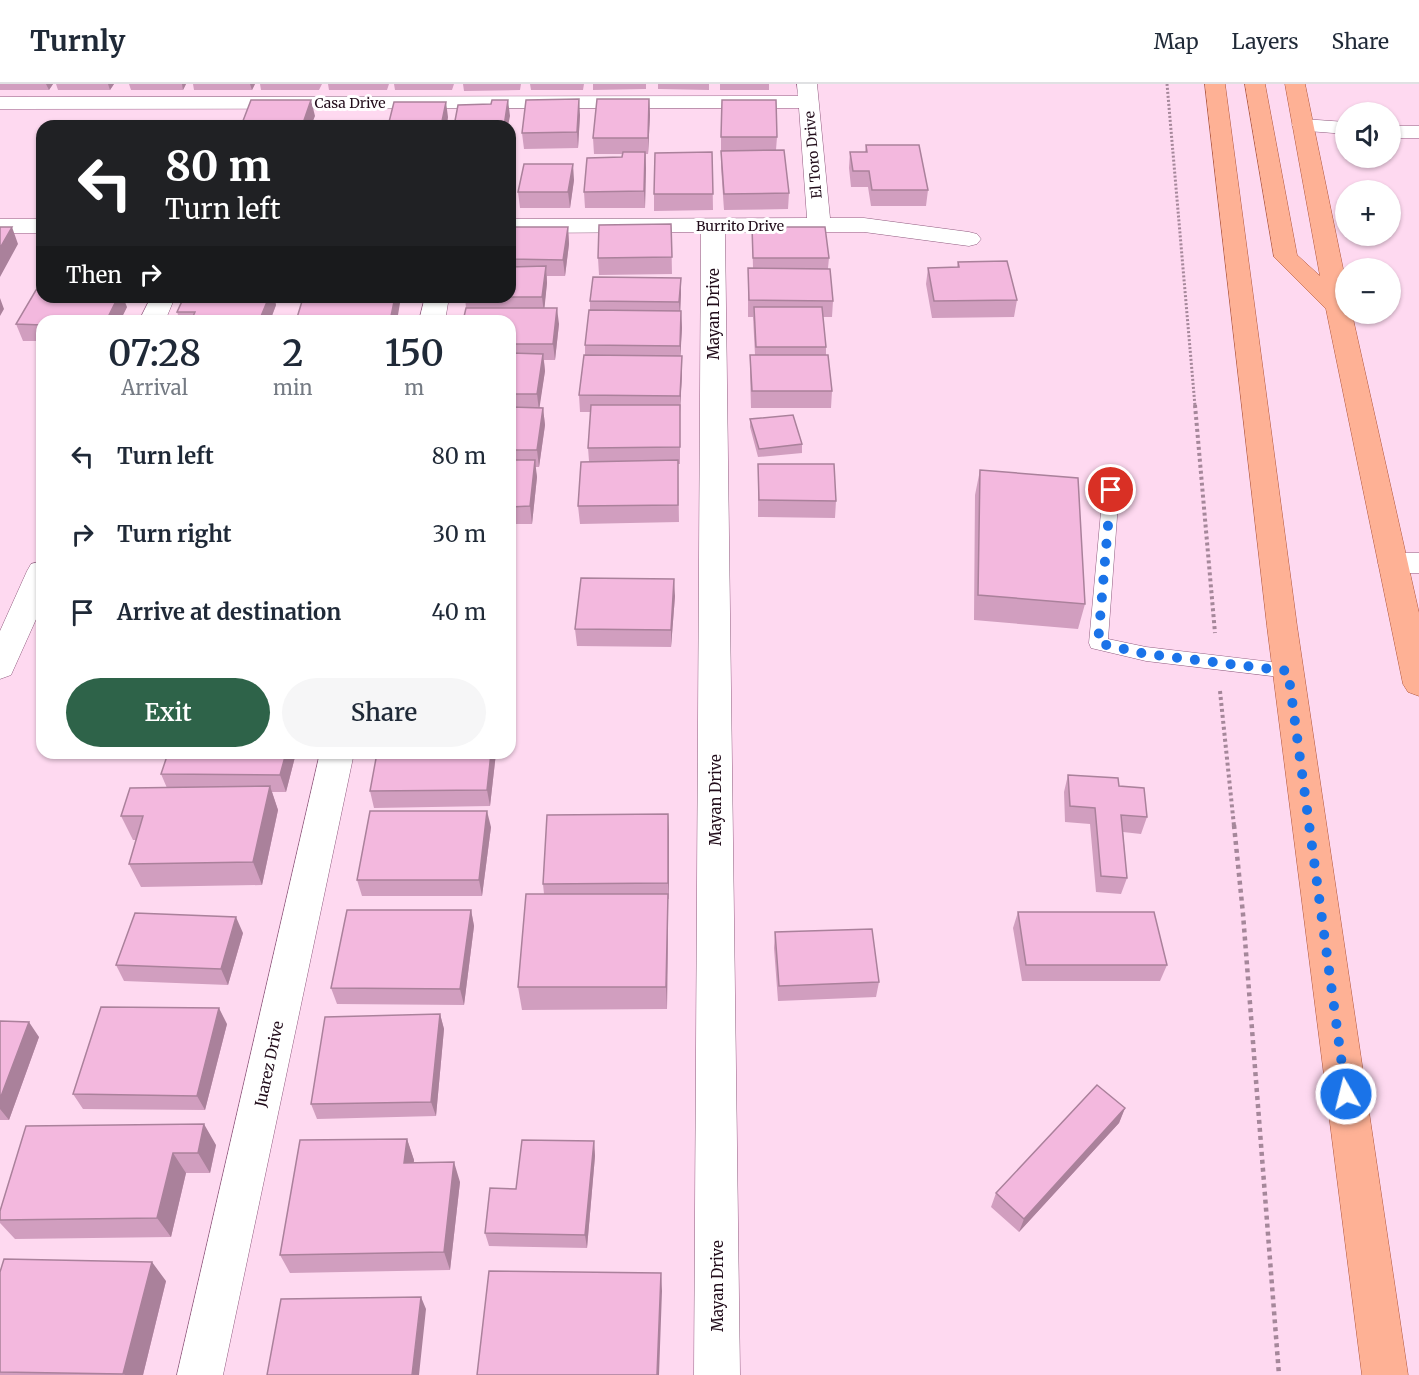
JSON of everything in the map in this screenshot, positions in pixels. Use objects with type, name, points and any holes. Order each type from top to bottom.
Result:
[{"type":"main road","points":[[1215,84],[1288,671],[1385,1375]]},
{"type":"main road","points":[[1255,84],[1286,257],[1335,304]]},
{"type":"main road","points":[[1295,84],[1335,291]]},
{"type":"main road","points":[[1343,324],[1406,563],[1419,684]]},
{"type":"street","name":"Casa Drive","points":[[0,103],[808,93]]},
{"type":"street","name":"El Toro Drive","points":[[808,93],[819,225]]},
{"type":"street","points":[[1303,124],[1335,127]]},
{"type":"street","points":[[1401,132],[1419,132]]},
{"type":"street","name":"Burrito Drive","points":[[516,226],[864,225],[969,239]]},
{"type":"street","points":[[0,226],[36,226]]},
{"type":"street","name":"Mayan Drive","points":[[713,226],[717,1375]]},
{"type":"street","points":[[0,667],[36,585]]},
{"type":"street","name":"Juarez Drive","points":[[200,1375],[336,759]]},
{"type":"lane","points":[[1111,490],[1098,643],[1146,654],[1288,671]]},
{"type":"path","points":[[1167,84],[1215,632]]},
{"type":"path","points":[[1221,702],[1243,914],[1279,1375]]},
{"type":"building","points":[[579,99],[577,132],[522,133],[526,100]]},
{"type":"building","points":[[597,99],[649,99],[648,138],[593,138]]},
{"type":"building","points":[[251,100],[311,100],[304,120],[243,120]]},
{"type":"building","points":[[492,100],[508,100],[505,120],[455,120],[458,105],[491,104]]},
{"type":"building","points":[[722,100],[776,100],[777,137],[721,137]]},
{"type":"building","points":[[394,102],[446,102],[442,120],[390,120]]},
{"type":"building","points":[[866,145],[919,145],[928,190],[872,190],[869,171],[853,171],[850,152],[867,152]]},
{"type":"building","points":[[784,150],[789,193],[724,194],[721,151]]},
{"type":"building","points":[[623,152],[645,152],[644,191],[584,192],[587,158],[622,157]]},
{"type":"building","points":[[712,152],[713,194],[654,194],[655,153]]},
{"type":"building","points":[[524,164],[573,164],[568,192],[518,192]]},
{"type":"building","points":[[671,224],[672,257],[598,258],[599,225]]},
{"type":"building","points":[[0,227],[12,227],[0,248]]},
{"type":"building","points":[[516,227],[568,227],[563,260],[516,259]]},
{"type":"building","points":[[752,227],[825,227],[829,258],[753,258]]},
{"type":"building","points":[[1007,261],[1017,300],[934,301],[928,268],[959,267],[958,262]]},
{"type":"building","points":[[546,266],[542,297],[516,297],[516,267]]},
{"type":"building","points":[[748,268],[830,269],[833,301],[749,300]]},
{"type":"building","points":[[593,277],[681,278],[679,302],[590,301]]},
{"type":"building","points":[[36,290],[36,303],[115,303],[109,315],[36,315],[36,325],[16,324]]},
{"type":"building","points":[[181,303],[266,303],[262,315],[194,315],[195,312],[177,312]]},
{"type":"building","points":[[301,303],[394,303],[391,315],[298,315]]},
{"type":"building","points":[[754,307],[822,307],[826,347],[756,347]]},
{"type":"building","points":[[466,308],[557,308],[553,344],[516,344],[516,315],[464,315]]},
{"type":"building","points":[[589,310],[681,311],[680,346],[585,345]]},
{"type":"building","points":[[516,353],[543,354],[537,394],[516,394]]},
{"type":"building","points":[[584,355],[682,356],[680,396],[579,395]]},
{"type":"building","points":[[750,355],[828,355],[832,391],[752,391]]},
{"type":"building","points":[[591,405],[680,405],[680,447],[588,448]]},
{"type":"building","points":[[516,407],[543,408],[537,450],[516,450]]},
{"type":"building","points":[[793,415],[802,444],[759,449],[750,419]]},
{"type":"building","points":[[516,460],[535,460],[530,506],[516,507]]},
{"type":"building","points":[[678,460],[678,505],[578,506],[581,462]]},
{"type":"building","points":[[758,464],[834,464],[836,501],[759,500]]},
{"type":"building","points":[[980,470],[1078,478],[1085,604],[978,595]]},
{"type":"building","points":[[581,578],[674,579],[671,630],[575,629]]},
{"type":"building","points":[[166,759],[284,759],[280,775],[161,774]]},
{"type":"building","points":[[376,759],[490,759],[487,790],[370,791]]},
{"type":"building","points":[[1068,775],[1118,778],[1119,786],[1144,788],[1147,817],[1121,815],[1127,878],[1101,876],[1095,808],[1070,806]]},
{"type":"building","points":[[270,786],[253,862],[129,864],[143,816],[121,816],[130,788]]},
{"type":"building","points":[[370,811],[487,811],[479,880],[357,880]]},
{"type":"building","points":[[668,814],[668,883],[543,884],[547,815]]},
{"type":"building","points":[[526,894],[668,894],[666,987],[518,987]]},
{"type":"building","points":[[347,910],[471,910],[460,989],[331,988]]},
{"type":"building","points":[[1018,912],[1154,912],[1167,965],[1026,965]]},
{"type":"building","points":[[135,913],[236,917],[221,969],[116,965]]},
{"type":"building","points":[[872,929],[879,982],[779,986],[775,932]]},
{"type":"building","points":[[101,1007],[219,1008],[197,1096],[73,1094]]},
{"type":"building","points":[[440,1014],[431,1102],[311,1104],[325,1017]]},
{"type":"building","points":[[0,1021],[29,1022],[0,1099]]},
{"type":"building","points":[[1097,1085],[1125,1108],[1024,1219],[996,1193]]},
{"type":"building","points":[[204,1124],[198,1153],[173,1153],[157,1218],[0,1220],[0,1211],[26,1126]]},
{"type":"building","points":[[407,1139],[404,1163],[454,1162],[444,1252],[280,1255],[300,1140]]},
{"type":"building","points":[[522,1140],[594,1141],[585,1235],[485,1233],[490,1188],[516,1189]]},
{"type":"building","points":[[4,1259],[152,1262],[123,1374],[0,1372],[0,1272]]},
{"type":"building","points":[[489,1271],[661,1273],[657,1375],[477,1375]]},
{"type":"building","points":[[421,1297],[412,1375],[267,1375],[281,1299]]},
{"type":"route","points":[[1111,490],[1098,643],[1146,654],[1288,671],[1346,1094]]}]
